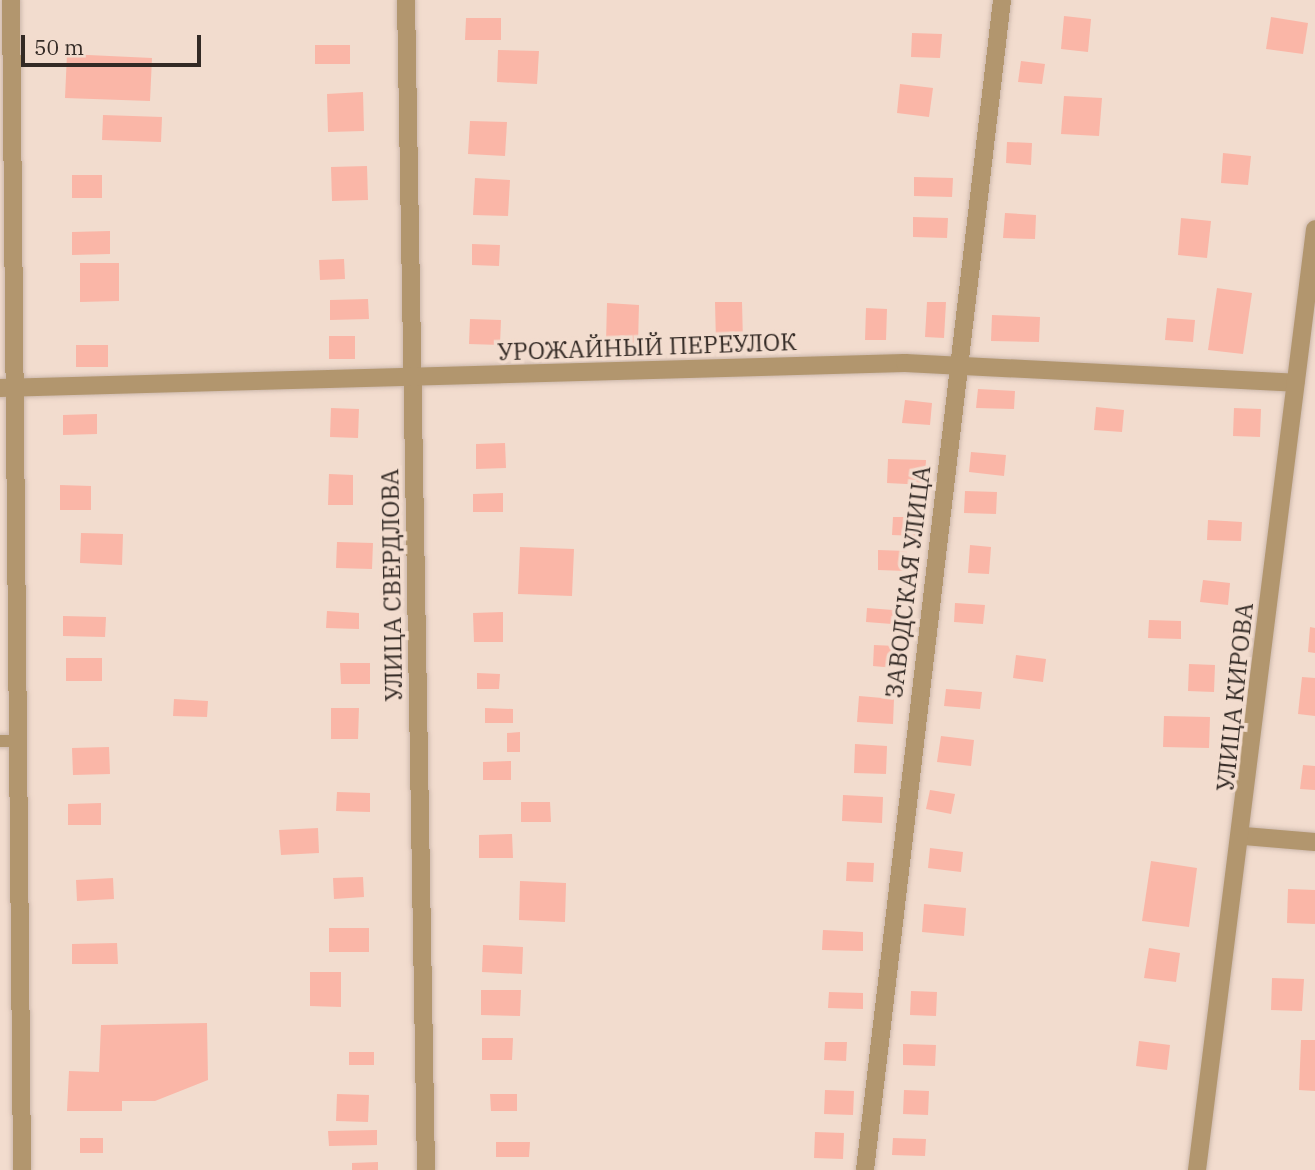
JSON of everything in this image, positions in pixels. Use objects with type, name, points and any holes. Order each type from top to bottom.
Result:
[{"type":"street","points":[[11,0],[7,150],[7,741],[22,1170]]},
{"type":"street","name":"УЛИЦА СВЕРДЛОВА","points":[[406,0],[426,1170]]},
{"type":"street","name":"ЗАВОДСКАЯ УЛИЦА","points":[[865,1170],[1002,0]]},
{"type":"street","name":"УЛИЦА КИРОВА","points":[[1197,1170],[1244,836],[1315,229]]},
{"type":"street","name":"УРОЖАЙНЫЙ ПЕРЕУЛОК","points":[[9,388],[958,366],[1295,383]]},
{"type":"street","points":[[1244,836],[1315,842]]},
{"type":"building","points":[[1064,16],[1091,19],[1088,52],[1061,49]]},
{"type":"building","points":[[1271,17],[1308,23],[1303,54],[1266,49]]},
{"type":"building","points":[[466,18],[501,18],[501,40],[465,40]]},
{"type":"building","points":[[912,33],[942,34],[940,58],[911,57]]},
{"type":"building","points":[[315,45],[350,45],[350,64],[315,64]]},
{"type":"building","points":[[498,50],[539,51],[537,84],[497,82]]},
{"type":"building","points":[[67,54],[152,58],[150,101],[65,98]]},
{"type":"building","points":[[1021,61],[1045,64],[1042,84],[1018,82]]},
{"type":"building","points":[[900,84],[933,88],[929,117],[897,113]]},
{"type":"building","points":[[363,92],[364,131],[328,132],[327,94]]},
{"type":"building","points":[[1064,96],[1102,98],[1099,136],[1061,134]]},
{"type":"building","points":[[103,115],[162,117],[161,142],[102,140]]},
{"type":"building","points":[[470,121],[507,122],[505,156],[468,154]]},
{"type":"building","points":[[1007,142],[1032,143],[1031,165],[1006,163]]},
{"type":"building","points":[[1223,153],[1251,156],[1248,185],[1221,183]]},
{"type":"building","points":[[367,166],[368,200],[332,201],[331,167]]},
{"type":"building","points":[[72,175],[102,175],[102,198],[72,198]]},
{"type":"building","points":[[914,177],[953,178],[952,197],[914,196]]},
{"type":"building","points":[[475,178],[510,180],[508,216],[473,215]]},
{"type":"building","points":[[1005,213],[1036,215],[1035,239],[1003,238]]},
{"type":"building","points":[[913,217],[948,218],[947,238],[913,237]]},
{"type":"building","points":[[1181,218],[1211,221],[1207,258],[1178,255]]},
{"type":"building","points":[[110,231],[110,254],[72,255],[72,232]]},
{"type":"building","points":[[472,244],[500,245],[499,266],[472,265]]},
{"type":"building","points":[[344,259],[345,279],[320,280],[319,260]]},
{"type":"building","points":[[80,263],[119,263],[119,301],[80,302]]},
{"type":"building","points":[[1217,288],[1252,293],[1243,354],[1208,350]]},
{"type":"building","points":[[368,299],[369,319],[330,320],[330,300]]},
{"type":"building","points":[[715,302],[742,302],[743,342],[716,343]]},
{"type":"building","points":[[927,302],[946,302],[944,338],[925,337]]},
{"type":"building","points":[[607,303],[639,305],[638,344],[606,342]]},
{"type":"building","points":[[866,308],[887,309],[886,340],[865,340]]},
{"type":"building","points":[[992,315],[1040,317],[1039,342],[991,341]]},
{"type":"building","points":[[1167,318],[1195,320],[1193,342],[1165,340]]},
{"type":"building","points":[[470,319],[501,320],[500,345],[469,344]]},
{"type":"building","points":[[329,336],[355,336],[355,359],[329,359]]},
{"type":"building","points":[[76,345],[108,345],[108,367],[76,367]]},
{"type":"building","points":[[978,389],[1015,391],[1014,409],[976,408]]},
{"type":"building","points":[[905,400],[932,403],[930,425],[902,423]]},
{"type":"building","points":[[1096,407],[1124,410],[1122,432],[1094,430]]},
{"type":"building","points":[[331,408],[359,409],[358,438],[330,437]]},
{"type":"building","points":[[1234,408],[1261,409],[1260,437],[1233,436]]},
{"type":"building","points":[[97,414],[97,434],[63,435],[63,415]]},
{"type":"building","points":[[505,443],[506,468],[476,469],[476,444]]},
{"type":"building","points":[[971,452],[1006,455],[1004,476],[969,472]]},
{"type":"building","points":[[888,459],[926,460],[925,485],[887,483]]},
{"type":"building","points":[[329,474],[353,475],[353,505],[328,505]]},
{"type":"building","points":[[60,485],[91,486],[91,510],[60,510]]},
{"type":"building","points":[[965,491],[997,492],[996,514],[964,513]]},
{"type":"building","points":[[503,493],[503,512],[473,512],[473,494]]},
{"type":"building","points":[[893,517],[918,517],[918,536],[892,535]]},
{"type":"building","points":[[1208,520],[1242,522],[1241,541],[1207,540]]},
{"type":"building","points":[[81,533],[123,534],[122,565],[80,563]]},
{"type":"building","points":[[337,542],[373,543],[372,569],[336,568]]},
{"type":"building","points":[[970,545],[991,547],[989,574],[968,573]]},
{"type":"building","points":[[520,547],[574,549],[572,596],[518,594]]},
{"type":"building","points":[[878,550],[907,551],[906,571],[878,570]]},
{"type":"building","points":[[1203,580],[1230,583],[1228,605],[1200,602]]},
{"type":"building","points":[[955,603],[985,605],[983,624],[954,622]]},
{"type":"building","points":[[867,608],[893,610],[892,624],[866,622]]},
{"type":"building","points":[[327,611],[359,613],[359,629],[326,628]]},
{"type":"building","points":[[503,612],[503,642],[474,642],[473,613]]},
{"type":"building","points":[[63,616],[106,617],[105,637],[63,636]]},
{"type":"building","points":[[1149,620],[1181,621],[1181,639],[1148,638]]},
{"type":"building","points":[[1310,627],[1315,628],[1315,653],[1308,652]]},
{"type":"building","points":[[874,645],[896,646],[895,668],[873,666]]},
{"type":"building","points":[[1016,655],[1046,659],[1043,682],[1013,678]]},
{"type":"building","points":[[66,658],[102,658],[102,681],[66,681]]},
{"type":"building","points":[[340,663],[370,663],[370,684],[341,684]]},
{"type":"building","points":[[1189,664],[1215,665],[1214,692],[1188,691]]},
{"type":"building","points":[[477,673],[500,674],[499,689],[477,689]]},
{"type":"building","points":[[1302,677],[1315,678],[1315,716],[1298,714]]},
{"type":"building","points":[[946,689],[982,692],[980,709],[944,706]]},
{"type":"building","points":[[859,696],[894,699],[893,724],[857,722]]},
{"type":"building","points":[[174,699],[208,701],[207,717],[173,716]]},
{"type":"building","points":[[331,708],[359,708],[358,739],[331,739]]},
{"type":"building","points":[[485,708],[513,709],[513,723],[485,723]]},
{"type":"building","points":[[1164,716],[1210,717],[1209,748],[1163,747]]},
{"type":"building","points":[[520,732],[520,752],[507,752],[507,733]]},
{"type":"building","points":[[941,736],[974,740],[971,766],[937,762]]},
{"type":"building","points":[[855,744],[887,746],[886,774],[854,773]]},
{"type":"building","points":[[109,747],[110,774],[73,775],[72,748]]},
{"type":"building","points":[[511,761],[511,780],[483,780],[483,762]]},
{"type":"building","points":[[1303,765],[1315,766],[1315,790],[1300,789]]},
{"type":"building","points":[[930,790],[955,794],[951,814],[926,809]]},
{"type":"building","points":[[337,792],[370,793],[370,812],[336,811]]},
{"type":"building","points":[[843,795],[883,797],[882,823],[842,821]]},
{"type":"building","points":[[521,802],[550,802],[551,822],[521,822]]},
{"type":"building","points":[[101,803],[101,825],[68,825],[68,804]]},
{"type":"building","points":[[318,828],[319,853],[281,855],[279,830]]},
{"type":"building","points":[[512,834],[513,858],[479,858],[479,835]]},
{"type":"building","points":[[930,848],[963,852],[961,872],[928,868]]},
{"type":"building","points":[[1151,861],[1197,868],[1189,927],[1142,921]]},
{"type":"building","points":[[847,862],[874,863],[873,882],[846,881]]},
{"type":"building","points":[[363,877],[364,897],[334,899],[333,878]]},
{"type":"building","points":[[113,878],[114,899],[77,901],[76,880]]},
{"type":"building","points":[[520,881],[566,883],[565,922],[519,920]]},
{"type":"building","points":[[1288,889],[1315,890],[1315,924],[1287,923]]},
{"type":"building","points":[[924,904],[966,908],[964,936],[922,932]]},
{"type":"building","points":[[329,928],[369,928],[369,952],[329,952]]},
{"type":"building","points":[[823,930],[863,932],[863,951],[822,950]]},
{"type":"building","points":[[117,943],[118,964],[72,964],[72,944]]},
{"type":"building","points":[[483,945],[523,947],[522,974],[482,972]]},
{"type":"building","points":[[1149,948],[1180,953],[1176,982],[1144,978]]},
{"type":"building","points":[[310,972],[341,972],[341,1007],[310,1006]]},
{"type":"building","points":[[1272,978],[1304,979],[1302,1011],[1271,1010]]},
{"type":"building","points":[[481,990],[521,990],[520,1016],[481,1015]]},
{"type":"building","points":[[911,991],[937,992],[936,1016],[910,1015]]},
{"type":"building","points":[[829,992],[863,993],[863,1009],[828,1008]]},
{"type":"building","points":[[207,1023],[208,1080],[155,1101],[122,1101],[122,1111],[67,1111],[69,1071],[99,1072],[101,1025]]},
{"type":"building","points":[[482,1038],[513,1038],[512,1060],[482,1060]]},
{"type":"building","points":[[1301,1040],[1315,1040],[1315,1091],[1299,1090]]},
{"type":"building","points":[[1139,1041],[1170,1045],[1167,1070],[1136,1066]]},
{"type":"building","points":[[825,1042],[847,1042],[846,1061],[824,1060]]},
{"type":"building","points":[[903,1044],[936,1045],[935,1066],[903,1065]]},
{"type":"building","points":[[349,1052],[374,1052],[374,1065],[349,1065]]},
{"type":"building","points":[[825,1090],[854,1091],[853,1115],[824,1114]]},
{"type":"building","points":[[904,1090],[929,1091],[928,1115],[903,1114]]},
{"type":"building","points":[[337,1094],[369,1095],[368,1122],[336,1121]]},
{"type":"building","points":[[490,1094],[517,1094],[517,1111],[491,1111]]},
{"type":"building","points":[[377,1130],[377,1145],[329,1146],[328,1131]]},
{"type":"building","points":[[815,1132],[844,1133],[843,1159],[814,1158]]},
{"type":"building","points":[[80,1138],[103,1138],[103,1153],[80,1153]]},
{"type":"building","points":[[893,1138],[926,1139],[925,1156],[892,1155]]},
{"type":"building","points":[[496,1142],[530,1142],[529,1157],[496,1157]]},
{"type":"building","points":[[378,1162],[378,1170],[352,1170],[352,1163]]}]
